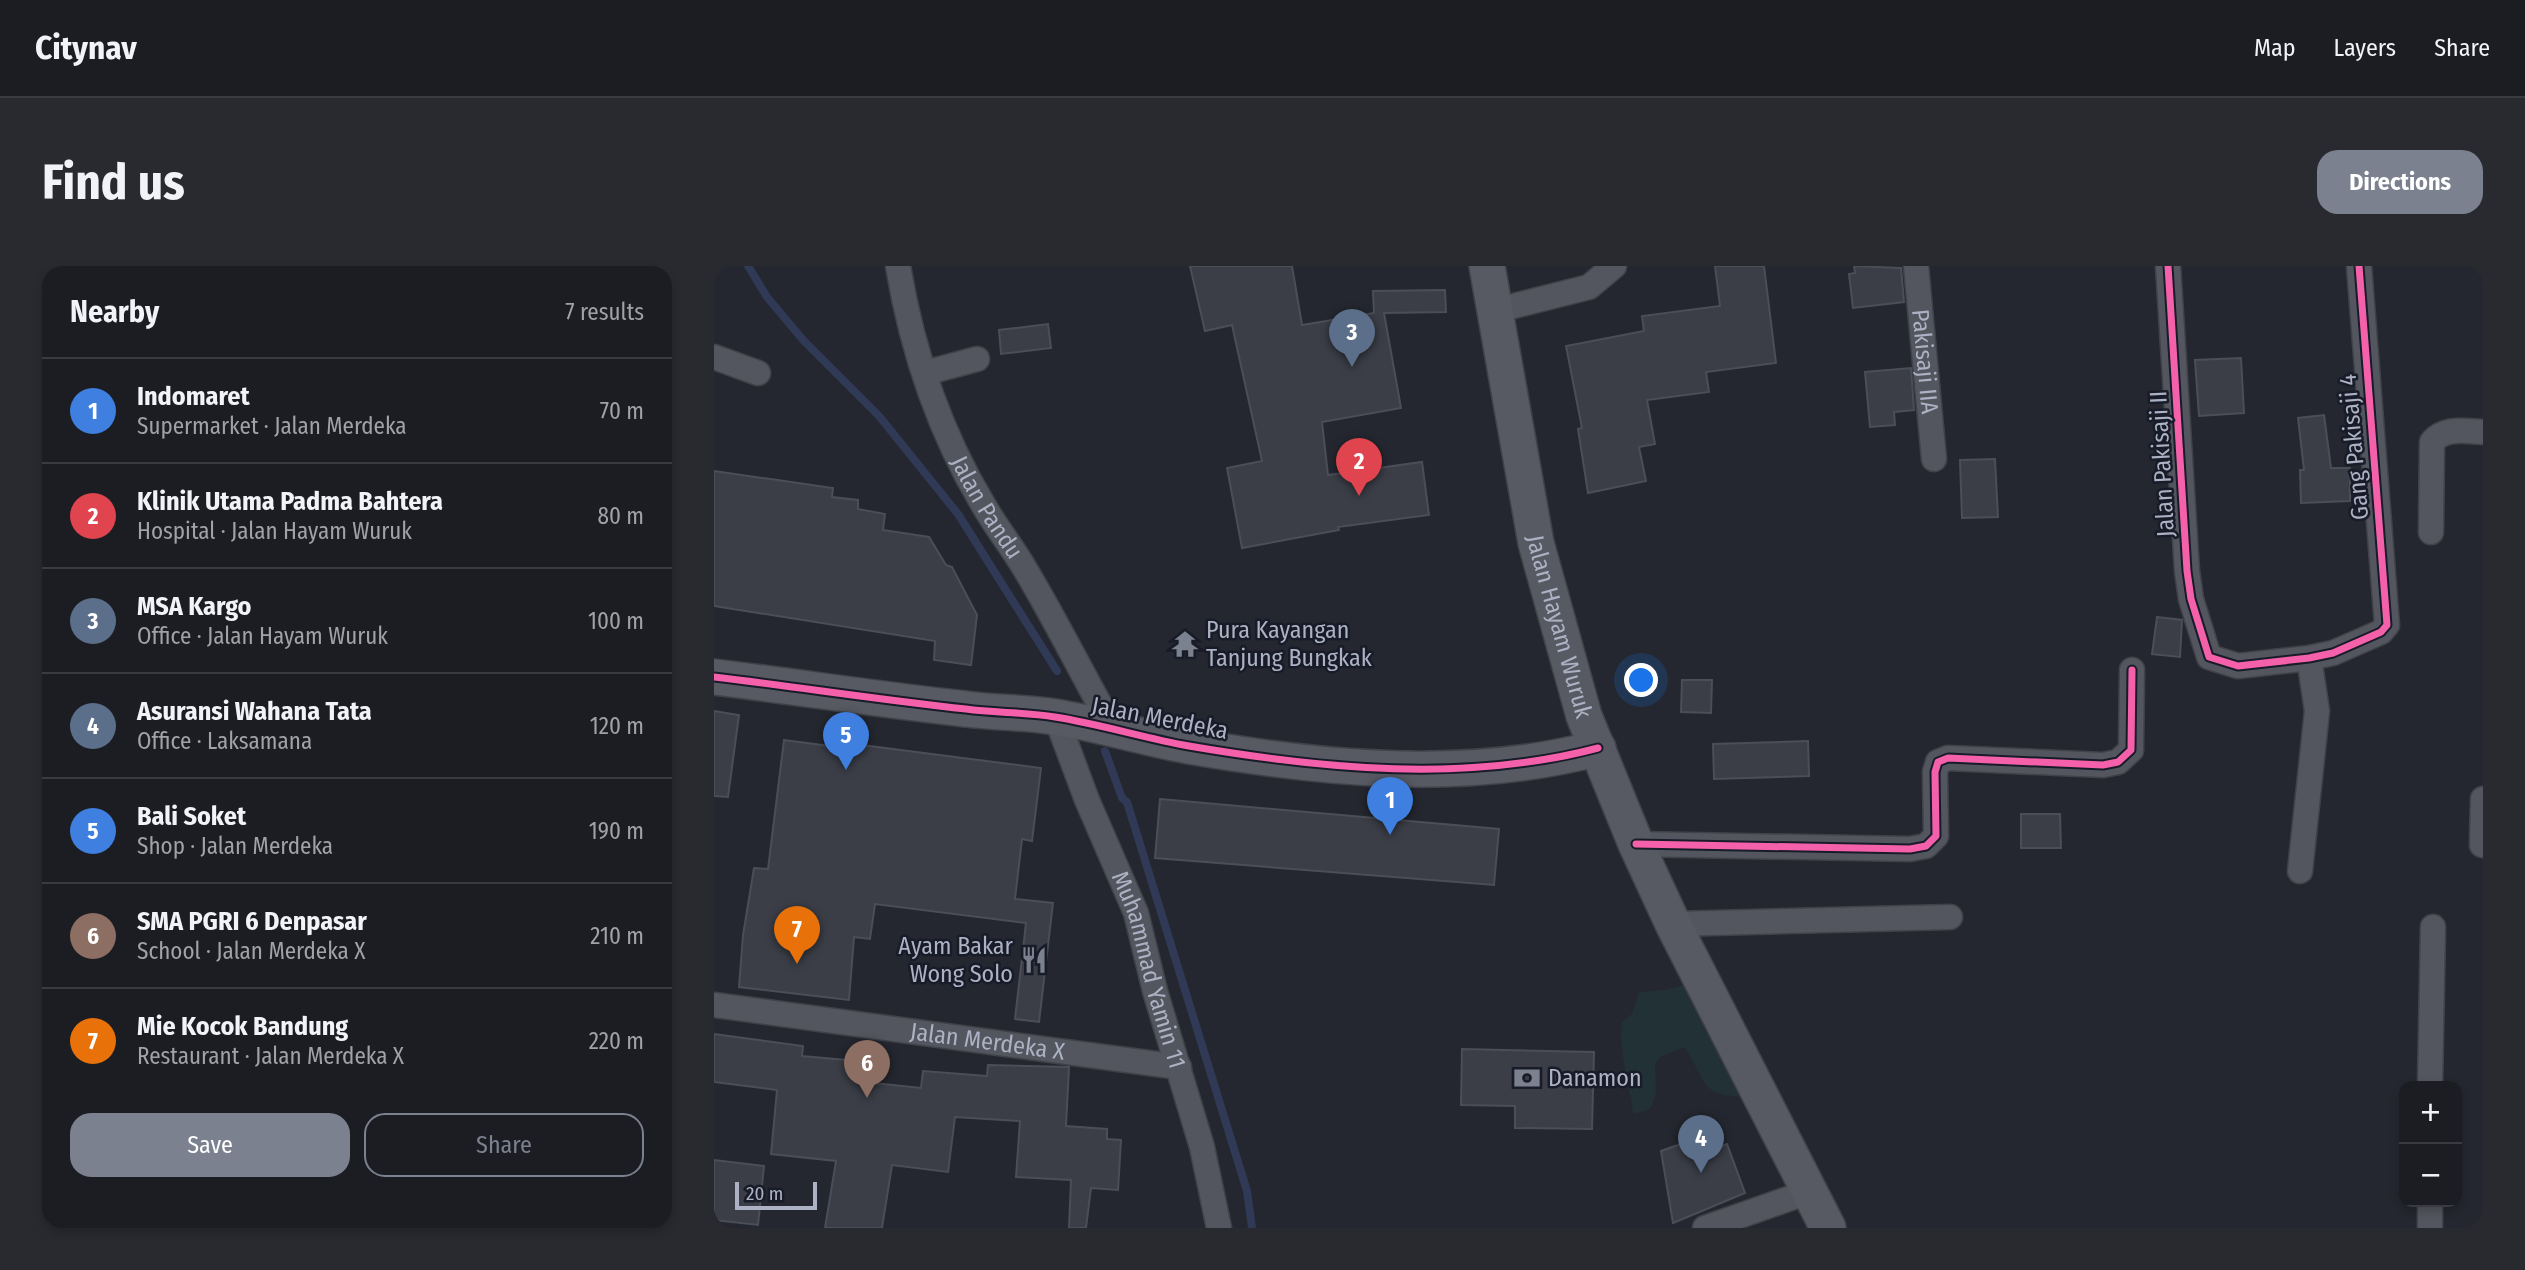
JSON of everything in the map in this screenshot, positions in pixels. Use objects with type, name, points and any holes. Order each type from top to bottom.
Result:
[{"type":"main road","name":"Jalan Hayam Wuruk","points":[[1487,266],[1536,543],[1574,684],[1636,844],[1673,924],[1828,1228]]},
{"type":"main road","name":"Jalan Merdeka","points":[[714,677],[965,709],[1056,717],[1115,732],[1191,746],[1298,760],[1420,769],[1494,767],[1550,761],[1598,748]]},
{"type":"street","name":"Jalan Pandu","points":[[898,266],[925,373],[957,456],[984,506],[1026,570],[1115,732]]},
{"type":"street","points":[[1494,311],[1589,287],[1614,266]]},
{"type":"street","name":"Pakisaji IIA","points":[[1916,266],[1934,458]]},
{"type":"street","name":"Jalan Pakisaji II","points":[[2168,266],[2187,571],[2191,599],[2209,657],[2238,666],[2309,658]]},
{"type":"street","name":"Gang Pakisaji 4","points":[[2309,658],[2333,653],[2381,632],[2387,625],[2359,266]]},
{"type":"street","points":[[714,357],[758,373]]},
{"type":"street","points":[[925,373],[977,359]]},
{"type":"street","points":[[2431,532],[2432,442],[2438,435],[2459,430],[2483,432]]},
{"type":"street","points":[[2300,871],[2317,711],[2309,658]]},
{"type":"street","points":[[1636,844],[1910,849],[1926,846],[1936,836],[1935,772],[1938,762],[1948,758],[2103,765],[2118,762],[2131,750],[2132,670]]},
{"type":"street","name":"Muhammad Yamin 11","points":[[1056,717],[1087,800],[1136,913],[1155,991],[1202,1147],[1219,1228]]},
{"type":"street","points":[[2482,845],[2483,799]]},
{"type":"street","points":[[1673,924],[1950,917]]},
{"type":"street","points":[[2430,1081],[2434,928]]},
{"type":"street","name":"Jalan Merdeka X","points":[[714,1005],[1179,1067]]},
{"type":"street","points":[[1705,1228],[1808,1192]]},
{"type":"street","points":[[2430,1207],[2430,1228]]},
{"type":"shaded area","points":[[1688,984],[1745,1097],[1730,1096],[1711,1089],[1684,1047],[1660,1057],[1655,1064],[1656,1094],[1650,1109],[1633,1114],[1623,1057],[1622,1022],[1632,1014],[1639,992],[1665,990]]},
{"type":"building","points":[[1190,266],[1292,266],[1302,325],[1374,313],[1373,291],[1445,290],[1446,312],[1384,313],[1401,408],[1322,422],[1328,475],[1422,462],[1429,515],[1338,527],[1339,530],[1242,548],[1227,468],[1262,461],[1232,325],[1205,331]]},
{"type":"building","points":[[1715,266],[1764,266],[1776,363],[1706,372],[1709,392],[1647,400],[1655,444],[1639,447],[1646,481],[1588,493],[1578,429],[1582,428],[1566,346],[1644,331],[1642,316],[1720,306]]},
{"type":"building","points":[[1854,266],[1901,268],[1904,302],[1853,308],[1849,274],[1855,273]]},
{"type":"building","points":[[1048,324],[1051,348],[1001,354],[999,330]]},
{"type":"building","points":[[2241,358],[2244,413],[2199,416],[2195,360]]},
{"type":"building","points":[[1911,368],[1914,410],[1894,412],[1895,425],[1870,427],[1865,372]]},
{"type":"building","points":[[2324,415],[2331,468],[2350,468],[2350,501],[2301,503],[2300,470],[2304,470],[2298,418]]},
{"type":"building","points":[[1995,459],[1998,517],[1962,518],[1960,460]]},
{"type":"building","points":[[714,471],[833,488],[832,497],[858,500],[858,509],[885,514],[883,530],[929,537],[946,565],[952,567],[977,615],[971,665],[934,660],[935,641],[714,606]]},
{"type":"building","points":[[2157,617],[2182,620],[2180,657],[2152,654]]},
{"type":"building","points":[[1682,680],[1712,680],[1711,713],[1681,712]]},
{"type":"building","points":[[714,711],[739,715],[728,797],[714,796]]},
{"type":"building","points":[[784,740],[830,746],[830,741],[1041,768],[1032,841],[1022,839],[1015,899],[1053,903],[1039,1022],[1015,1019],[1026,923],[875,904],[870,939],[854,937],[849,1000],[739,987],[743,935],[754,868],[768,869]]},
{"type":"building","points":[[1808,741],[1809,776],[1714,779],[1713,744]]},
{"type":"building","points":[[1160,799],[1499,829],[1494,885],[1155,858]]},
{"type":"building","points":[[2021,814],[2060,814],[2061,848],[2021,848]]},
{"type":"building","points":[[714,1034],[803,1046],[802,1056],[857,1061],[855,1081],[921,1088],[923,1071],[987,1076],[988,1065],[1069,1067],[1066,1126],[1107,1129],[1107,1139],[1121,1140],[1118,1190],[1091,1188],[1086,1228],[1069,1228],[1071,1180],[1016,1177],[1020,1121],[955,1117],[948,1172],[892,1165],[882,1228],[825,1228],[836,1161],[771,1154],[777,1090],[714,1082]]},
{"type":"building","name":"Danamon","points":[[1462,1049],[1594,1052],[1592,1129],[1515,1128],[1515,1106],[1461,1105]]},
{"type":"building","points":[[1695,1139],[1702,1153],[1727,1144],[1745,1193],[1673,1223],[1661,1151]]},
{"type":"building","points":[[714,1160],[764,1166],[758,1225],[714,1220]]},
{"type":"waterway","points":[[748,266],[767,297],[804,341],[879,416],[958,514],[1057,671]]},
{"type":"waterway","points":[[1105,751],[1122,798],[1127,802],[1247,1191],[1252,1228]]},
{"type":"cycle path","points":[[2168,266],[2191,599],[2209,657],[2238,666],[2333,653],[2381,632],[2387,625],[2359,266]]},
{"type":"cycle path","points":[[1636,844],[1910,849],[1926,846],[1936,836],[1935,772],[1938,762],[1948,758],[2103,765],[2118,762],[2131,750],[2132,670]]},
{"type":"cycle path","points":[[714,677],[977,710],[1044,715],[1189,746],[1342,766],[1394,769],[1497,766],[1598,748]]},
{"type":"place","name":"MSA Kargo","points":[[1352,367]]},
{"type":"place","name":"Klinik Utama Padma Bahtera","points":[[1359,496]]},
{"type":"place","name":"Pura Kayangan Tanjung Bungkak","points":[[1185,644]]},
{"type":"place","name":"Bali Soket","points":[[846,770]]},
{"type":"place","name":"Indomaret","points":[[1390,835]]},
{"type":"place","name":"Ayam Bakar Wong Solo","points":[[1034,960]]},
{"type":"place","name":"Mie Kocok Bandung","points":[[797,964]]},
{"type":"place","name":"Danamon","points":[[1527,1078]]},
{"type":"place","name":"SMA PGRI 6 Denpasar","points":[[867,1098]]},
{"type":"place","name":"Asuransi Wahana Tata","points":[[1701,1173]]}]
